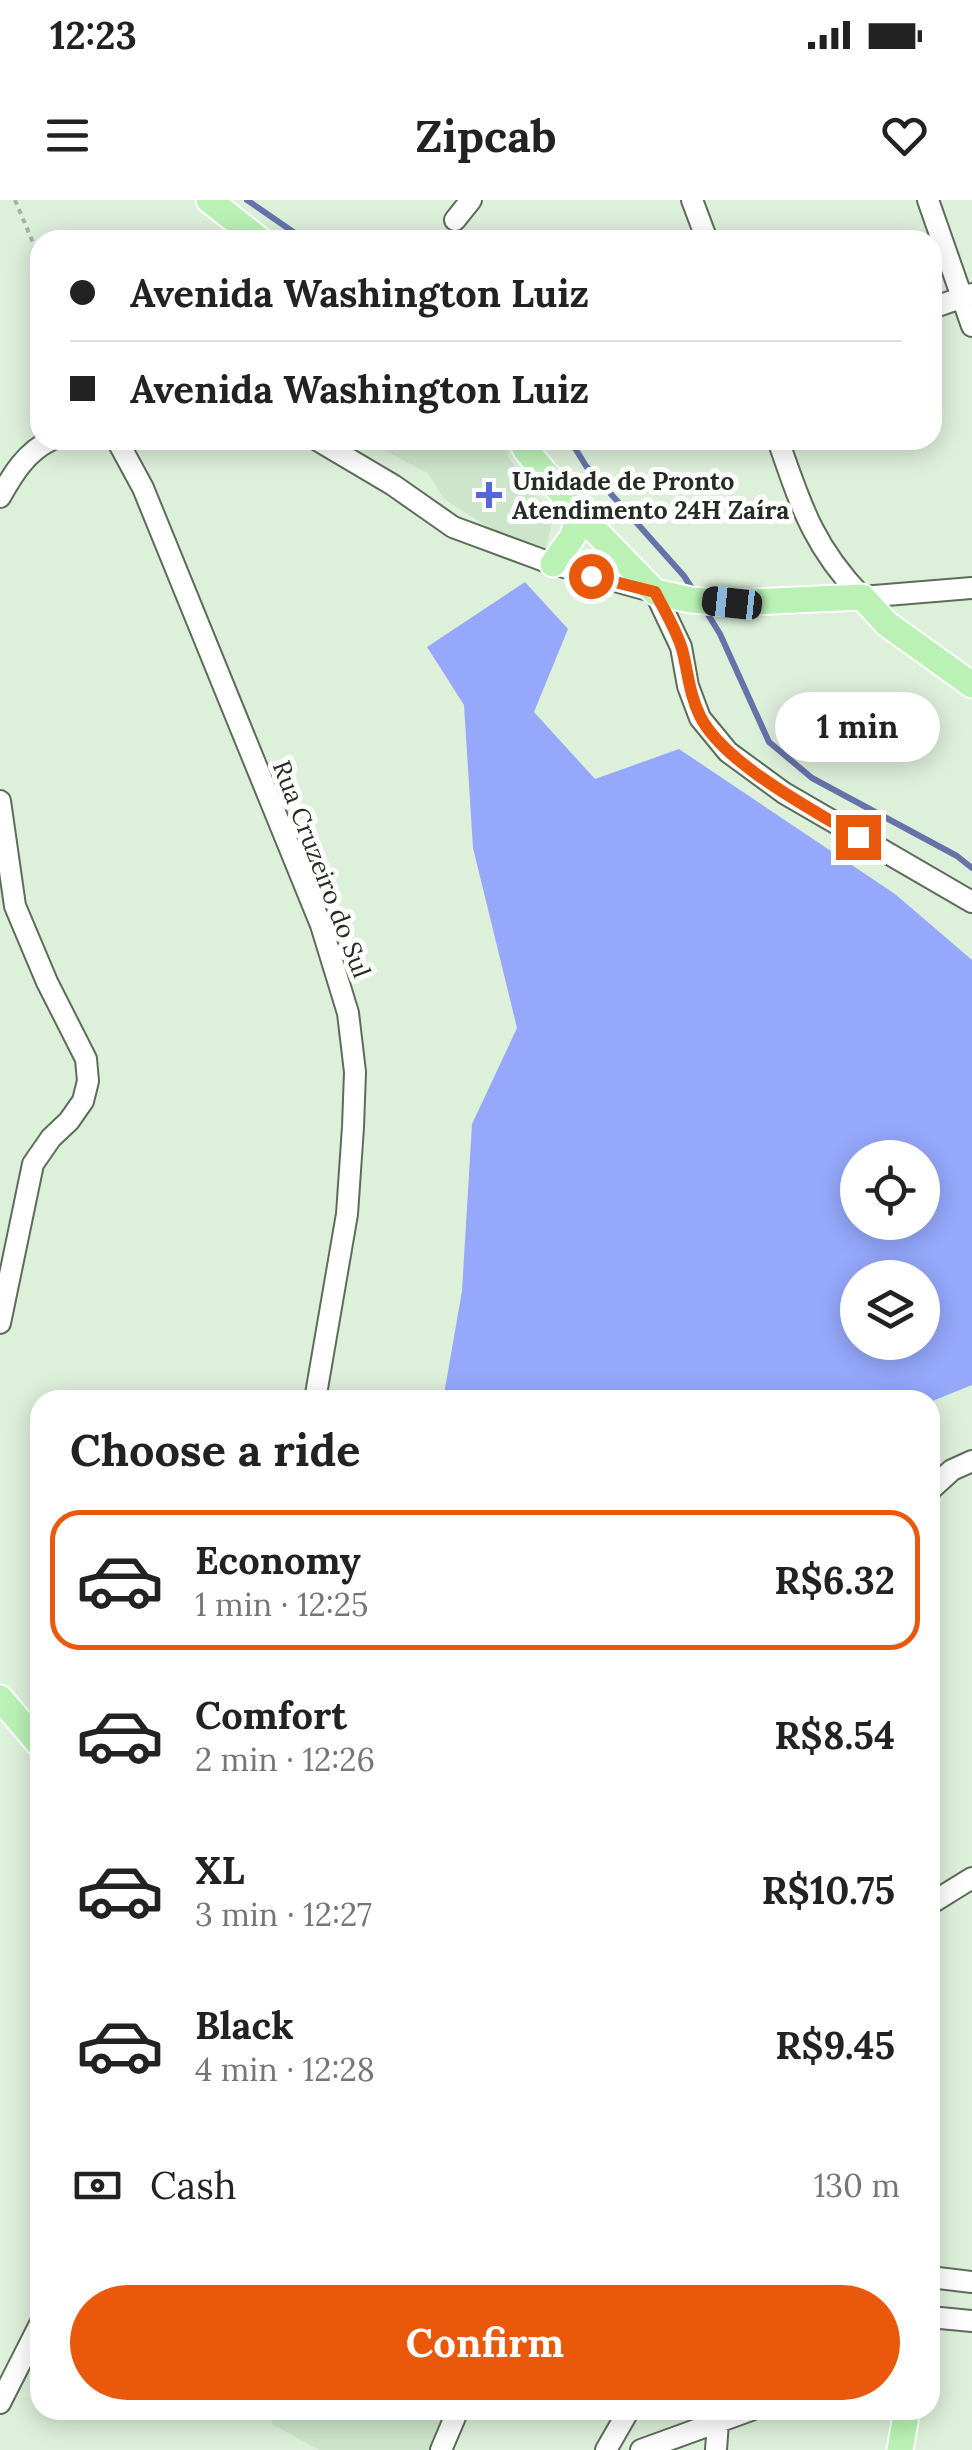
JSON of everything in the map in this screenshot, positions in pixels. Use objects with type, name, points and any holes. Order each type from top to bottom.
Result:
[{"type":"main road","points":[[209,200],[247,230]]},
{"type":"main road","points":[[526,450],[579,514],[655,592],[732,603],[862,598],[888,624],[972,684]]},
{"type":"main road","points":[[553,564],[573,536],[579,514]]},
{"type":"main road","points":[[0,1698],[30,1733]]},
{"type":"main road","points":[[900,2450],[905,2420]]},
{"type":"street","points":[[455,220],[471,200]]},
{"type":"street","points":[[692,200],[702,230]]},
{"type":"street","points":[[928,200],[940,230]]},
{"type":"street","points":[[942,234],[967,296],[972,326]]},
{"type":"street","points":[[942,305],[967,296]]},
{"type":"street","points":[[0,497],[17,468],[36,450]]},
{"type":"street","name":"Rua Cruzeiro do Sul","points":[[122,450],[143,488],[321,924],[348,1013],[355,1072],[347,1214],[317,1390]]},
{"type":"street","points":[[335,450],[454,526],[553,564],[655,592],[681,647],[688,686],[700,718],[728,752],[784,793],[972,902]]},
{"type":"street","points":[[782,450],[810,528],[841,575],[862,598],[972,588]]},
{"type":"street","points":[[0,801],[8,908],[86,1059],[88,1081],[83,1101],[33,1164],[0,1323]]},
{"type":"street","points":[[940,1481],[972,1461]]},
{"type":"street","points":[[940,1898],[972,1878]]},
{"type":"street","points":[[940,2278],[972,2282]]},
{"type":"street","points":[[940,2318],[972,2321]]},
{"type":"street","points":[[0,2403],[30,2344]]},
{"type":"street","points":[[441,2450],[454,2420]]},
{"type":"street","points":[[606,2450],[623,2420]]},
{"type":"street","points":[[640,2450],[724,2420]]},
{"type":"street","points":[[716,2450],[718,2422]]},
{"type":"path","points":[[15,200],[30,235]]},
{"type":"shaded area","name":"Unidade de Pronto Atendimento 24H Zaíra","points":[[383,450],[506,450],[532,491],[554,515],[545,551],[513,543],[444,499],[428,473]]},
{"type":"shaded area","points":[[525,582],[568,629],[534,712],[595,779],[679,749],[895,894],[972,960],[972,1385],[940,1398],[940,1390],[445,1390],[462,1291],[472,1124],[517,1028],[473,848],[464,705],[427,647]]},
{"type":"shaded area","points":[[272,2420],[441,2420],[428,2450],[319,2450],[272,2424]]},
{"type":"waterway","points":[[247,200],[290,230]]},
{"type":"waterway","points":[[576,450],[695,593]]},
{"type":"waterway","points":[[704,608],[720,634],[769,742],[812,778],[957,856],[972,868]]},
{"type":"place","name":"Unidade de Pronto Atendimento 24H Zaíra","points":[[489,495]]},
{"type":"route","points":[[591,576],[655,592],[681,647],[688,686],[700,718],[728,752],[784,793],[858,837]]}]
